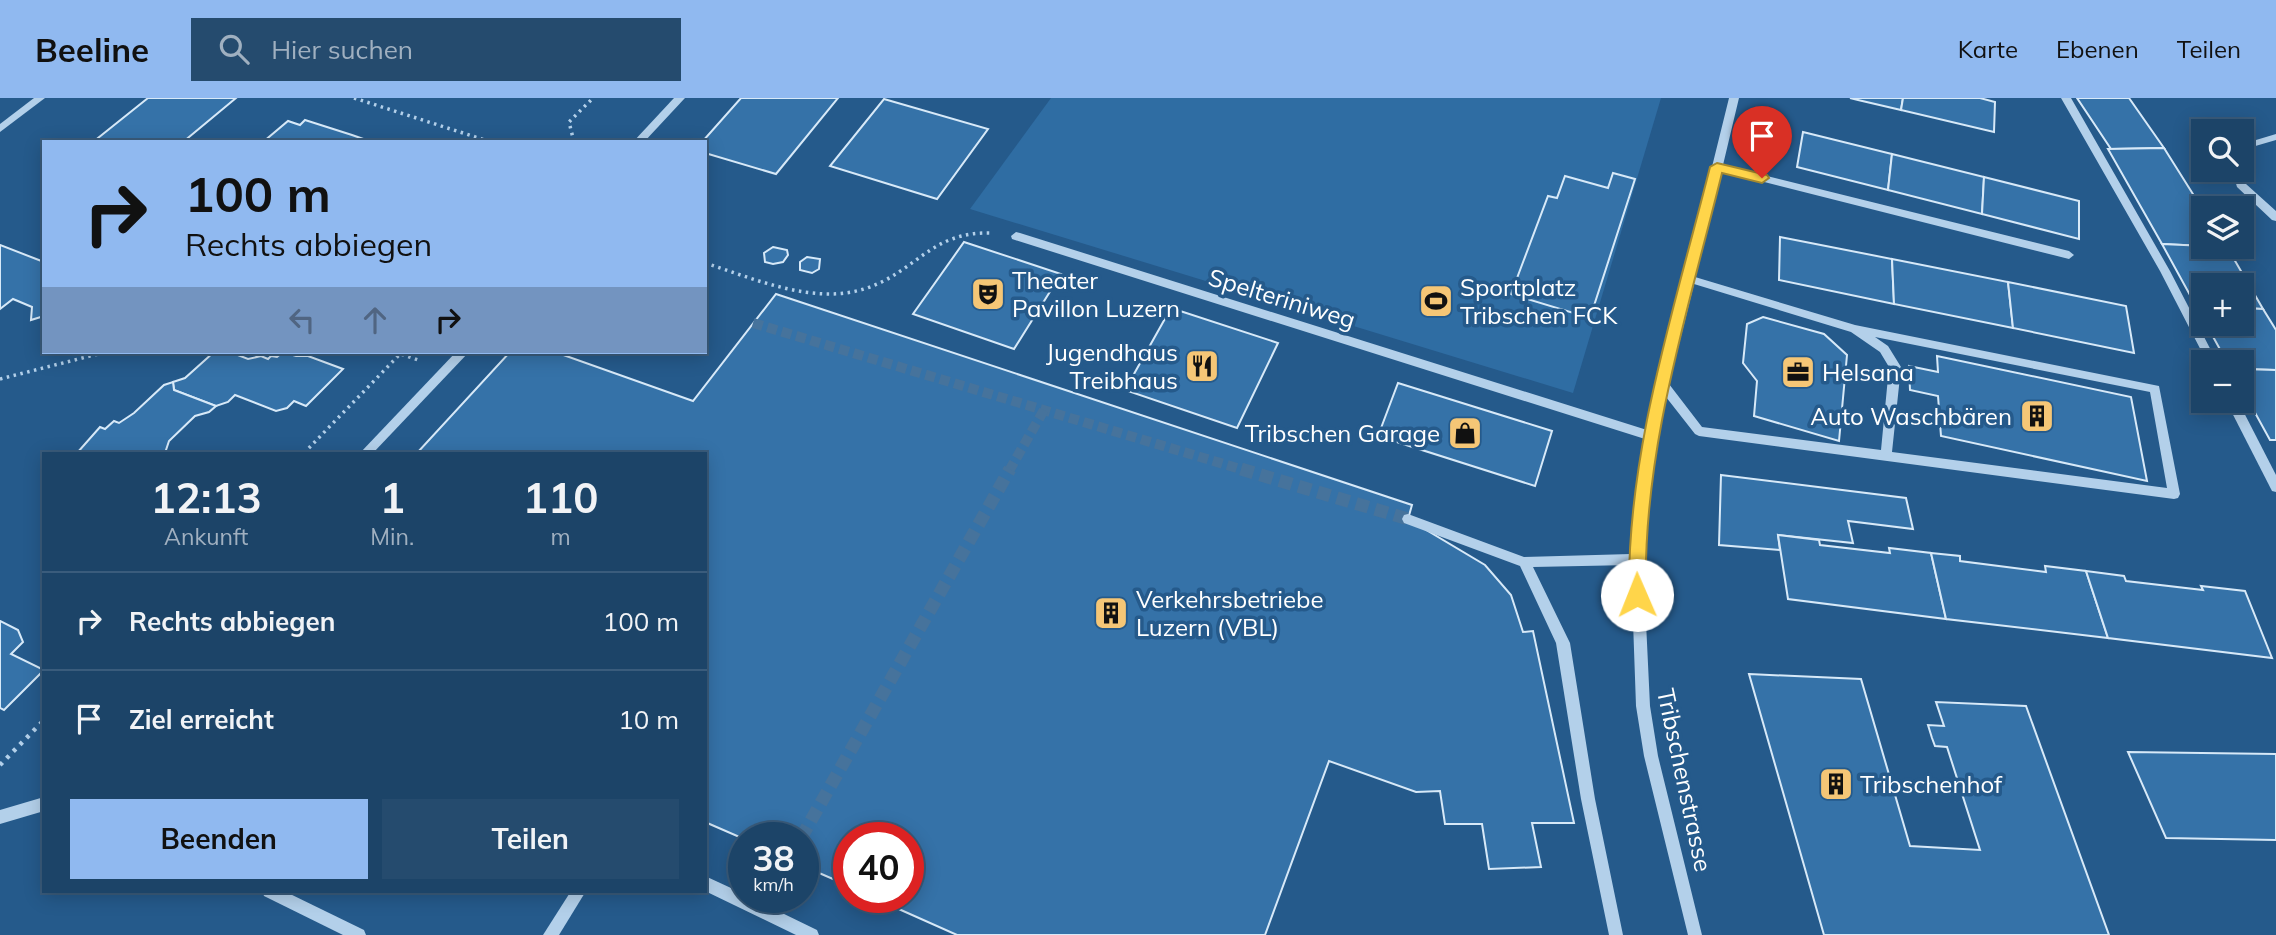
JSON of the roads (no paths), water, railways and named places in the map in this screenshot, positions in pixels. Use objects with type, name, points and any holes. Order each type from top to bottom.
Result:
[{"type":"street","points":[[0,129],[40,98]]},
{"type":"street","points":[[640,140],[680,98]]},
{"type":"street","name":"Tribschenstrasse","points":[[1695,935],[1651,756],[1643,706],[1637,559],[1651,436],[1734,98]]},
{"type":"street","points":[[2066,98],[2165,271],[2206,350]]},
{"type":"street","points":[[2254,144],[2276,137]]},
{"type":"street","points":[[1717,167],[2069,255]]},
{"type":"street","points":[[2240,182],[2276,217]]},
{"type":"street","name":"Spelteriniweg","points":[[1017,236],[1651,436]]},
{"type":"street","points":[[1664,383],[1699,431],[2174,494],[2155,390],[1855,329],[1689,279]]},
{"type":"street","points":[[1855,329],[1884,349],[1895,367],[1886,456]]},
{"type":"street","points":[[367,452],[461,354]]},
{"type":"street","points":[[2238,413],[2276,487]]},
{"type":"street","points":[[1408,519],[1524,562],[1637,559]]},
{"type":"street","points":[[1524,562],[1563,643],[1588,799],[1616,935]]},
{"type":"street","points":[[0,817],[42,805]]},
{"type":"street","points":[[707,884],[812,935]]},
{"type":"street","points":[[273,893],[359,935]]},
{"type":"street","points":[[550,935],[578,893]]},
{"type":"tunnel","points":[[753,323],[1044,410]]},
{"type":"tunnel","points":[[1009,471],[1044,410]]},
{"type":"tunnel","points":[[1044,410],[1247,471]]},
{"type":"tunnel","points":[[810,822],[1010,469]]},
{"type":"tunnel","points":[[1241,469],[1408,519]]},
{"type":"place","name":"Theater Pavillon Luzern","points":[[988,294]]},
{"type":"place","name":"Sportplatz Tribschen FCK","points":[[1436,301]]},
{"type":"place","name":"Jugendhaus Treibhaus","points":[[1202,366]]},
{"type":"place","name":"Helsana","points":[[1798,372]]},
{"type":"place","name":"Auto Waschbären","points":[[2037,416]]},
{"type":"place","name":"Tribschen Garage","points":[[1465,433]]},
{"type":"place","name":"Verkehrsbetriebe Luzern (VBL)","points":[[1111,613]]},
{"type":"place","name":"Tribschenhof","points":[[1836,784]]}]
